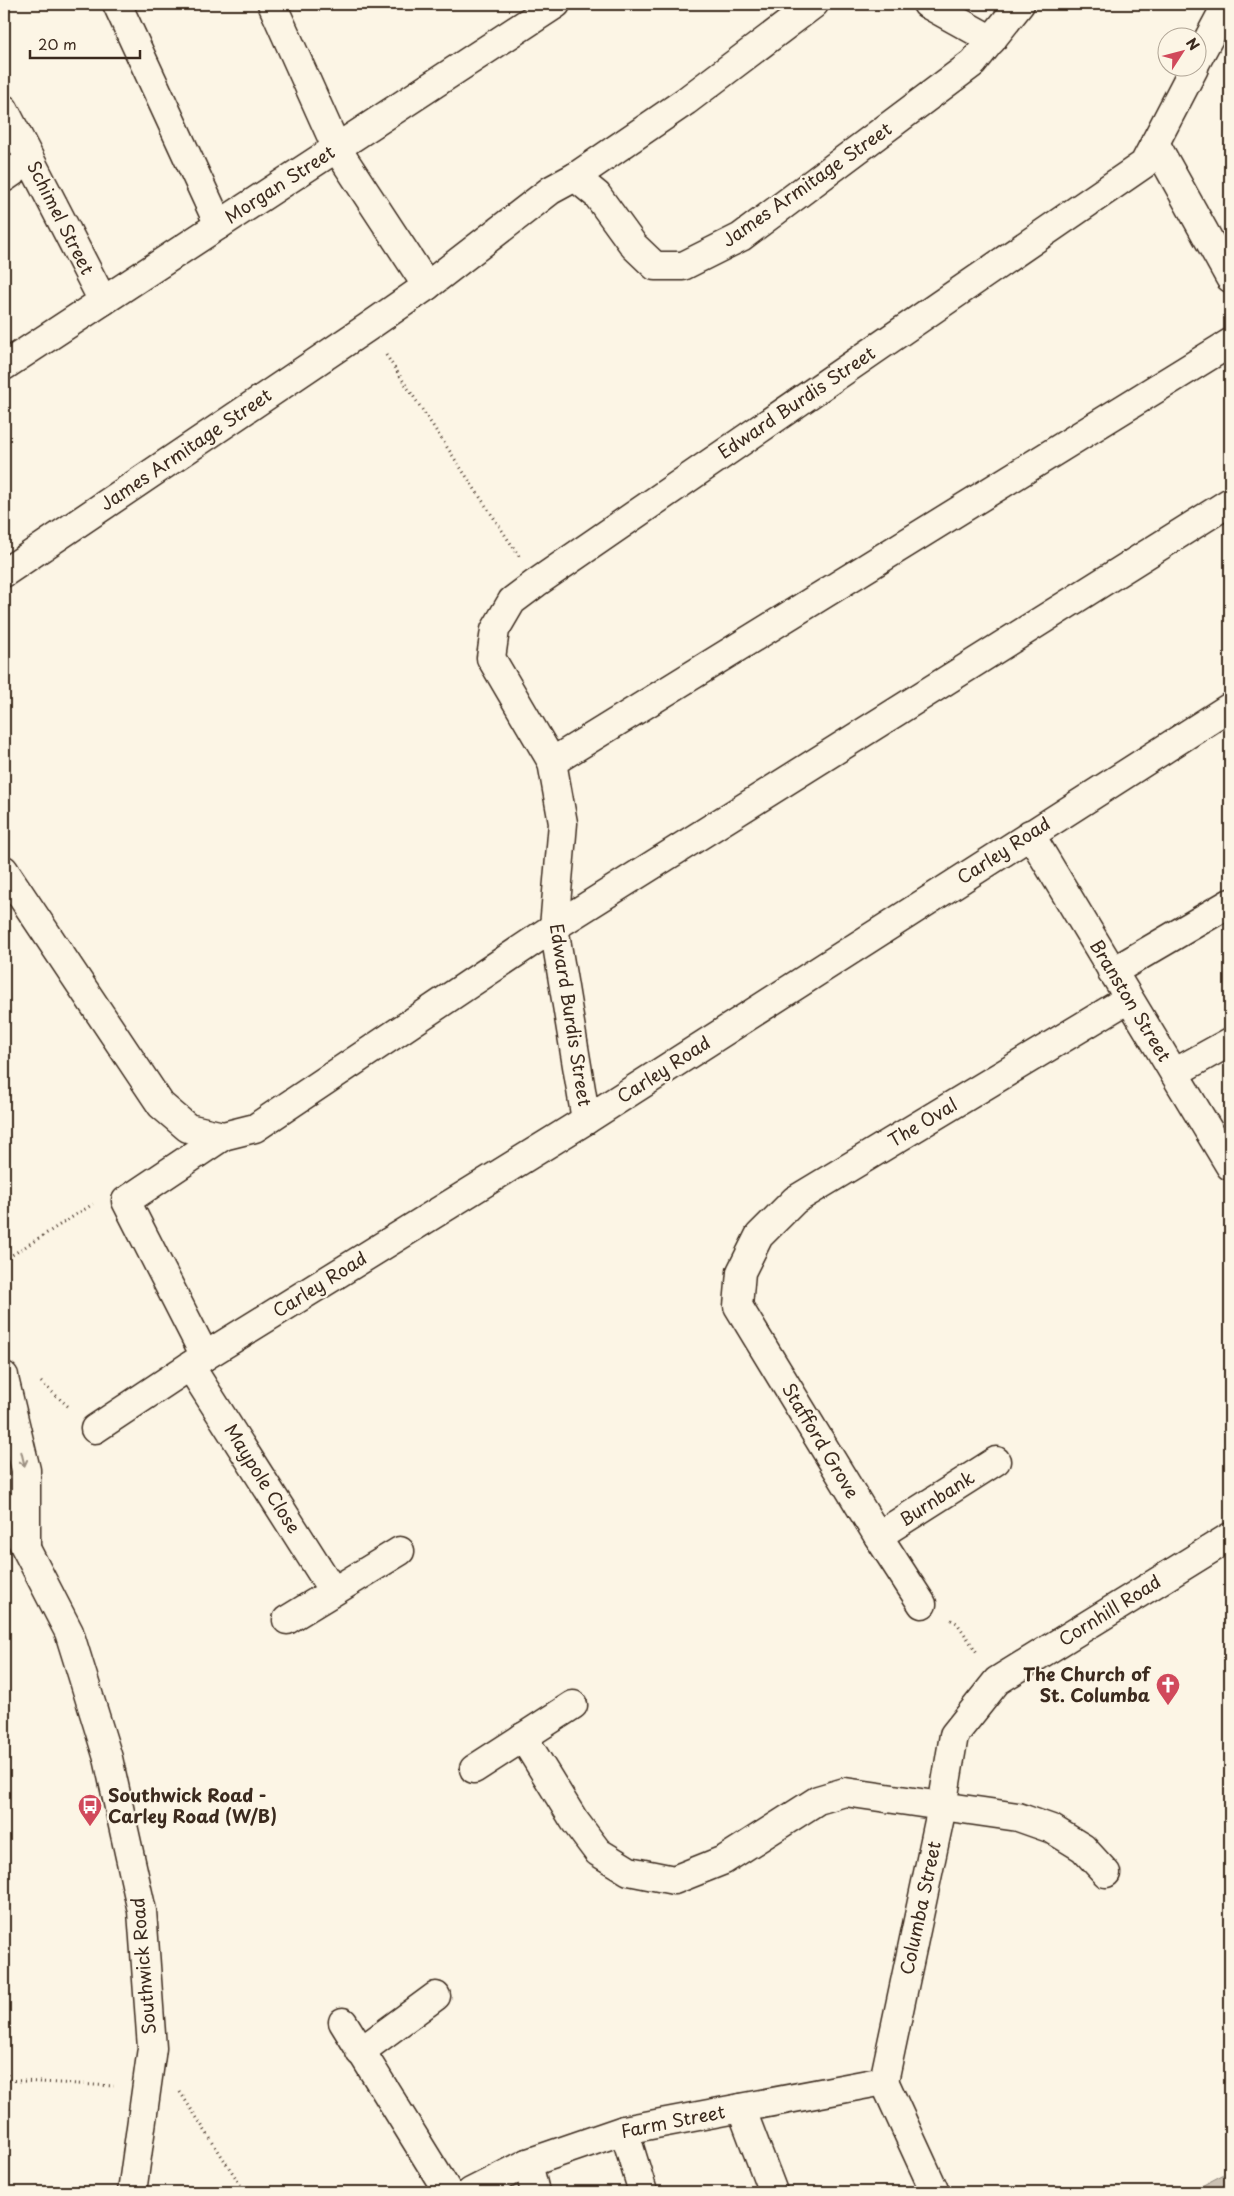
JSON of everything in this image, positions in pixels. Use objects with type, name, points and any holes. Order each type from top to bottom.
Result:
[{"type":"street","points":[[117,4],[218,225]]},
{"type":"street","points":[[272,4],[337,149],[427,286]]},
{"type":"street","name":"Morgan Street","points":[[4,366],[556,4]]},
{"type":"street","points":[[575,177],[686,100],[814,4]]},
{"type":"street","points":[[927,4],[992,40]]},
{"type":"street","name":"James Armitage Street","points":[[4,573],[368,327],[427,286],[552,190],[575,177],[597,195],[634,246],[655,266],[683,266],[741,237],[966,68],[992,40],[1020,4]]},
{"type":"street","points":[[1206,43],[1227,4]]},
{"type":"street","name":"Edward Burdis Street","points":[[586,1120],[554,927],[563,823],[552,762],[491,658],[495,630],[512,601],[536,583],[1144,164],[1189,78]]},
{"type":"street","name":"Schimel Street","points":[[4,109],[103,301]]},
{"type":"street","points":[[1155,143],[1230,278]]},
{"type":"street","points":[[4,178],[30,160]]},
{"type":"street","points":[[552,762],[1230,342]]},
{"type":"street","points":[[126,1201],[222,1136],[256,1128],[554,927],[1230,502]]},
{"type":"street","name":"Carley Road","points":[[95,1429],[198,1361],[586,1120],[1230,707]]},
{"type":"street","name":"Branston Street","points":[[1030,834],[1230,1166]]},
{"type":"street","points":[[4,870],[161,1105],[188,1128],[222,1136]]},
{"type":"street","points":[[1112,972],[1230,902]]},
{"type":"street","name":"The Oval","points":[[741,1272],[758,1236],[795,1200],[1128,999]]},
{"type":"street","points":[[1174,1073],[1230,1042]]},
{"type":"street","name":"Maypole Close","points":[[126,1201],[198,1361],[333,1591]]},
{"type":"street","name":"Stafford Grove","points":[[741,1272],[738,1306],[878,1536],[922,1604]]},
{"type":"street","name":"Southwick Road","points":[[4,1378],[26,1470],[26,1548]]},
{"type":"street","name":"Burnbank","points":[[878,1536],[996,1461]]},
{"type":"street","name":"Southwick Road","points":[[4,1506],[69,1632],[108,1758],[142,1911],[152,2048],[132,2192]]},
{"type":"street","name":"Cornhill Road","points":[[954,1735],[997,1681],[1230,1537]]},
{"type":"street","points":[[288,1620],[400,1551]]},
{"type":"street","points":[[474,1769],[573,1705]]},
{"type":"street","name":"Columba Street","points":[[884,2081],[942,1808],[954,1735]]},
{"type":"street","points":[[523,1737],[574,1820],[598,1852],[629,1871],[674,1880],[724,1860],[818,1800],[846,1792],[942,1808],[1018,1817],[1052,1829],[1083,1848],[1106,1873]]},
{"type":"street","points":[[360,2052],[436,1996]]},
{"type":"street","points":[[343,2022],[448,2192]]},
{"type":"street","points":[[884,2081],[935,2192]]},
{"type":"street","name":"Farm Street","points":[[471,2192],[528,2163],[624,2130],[884,2081]]},
{"type":"street","points":[[741,2108],[773,2192]]},
{"type":"street","points":[[624,2130],[643,2192]]},
{"type":"street","points":[[528,2163],[535,2192]]},
{"type":"path","points":[[368,327],[536,583]]},
{"type":"path","points":[[4,1260],[107,1196],[126,1201]]},
{"type":"path","points":[[4,1378],[29,1372],[95,1429]]},
{"type":"path","points":[[922,1604],[957,1623],[997,1681]]},
{"type":"path","points":[[152,2048],[245,2192]]},
{"type":"path","points":[[4,2065],[9,2081]]},
{"type":"path","points":[[4,2080],[114,2086],[115,2077]]},
{"type":"building","points":[[1230,2171],[1230,2192],[1190,2192]]},
{"type":"place","name":"The Church of St. Columba","points":[[1168,1706]]},
{"type":"place","name":"Southwick Road - Carley Road (W/B)","points":[[90,1827]]}]
